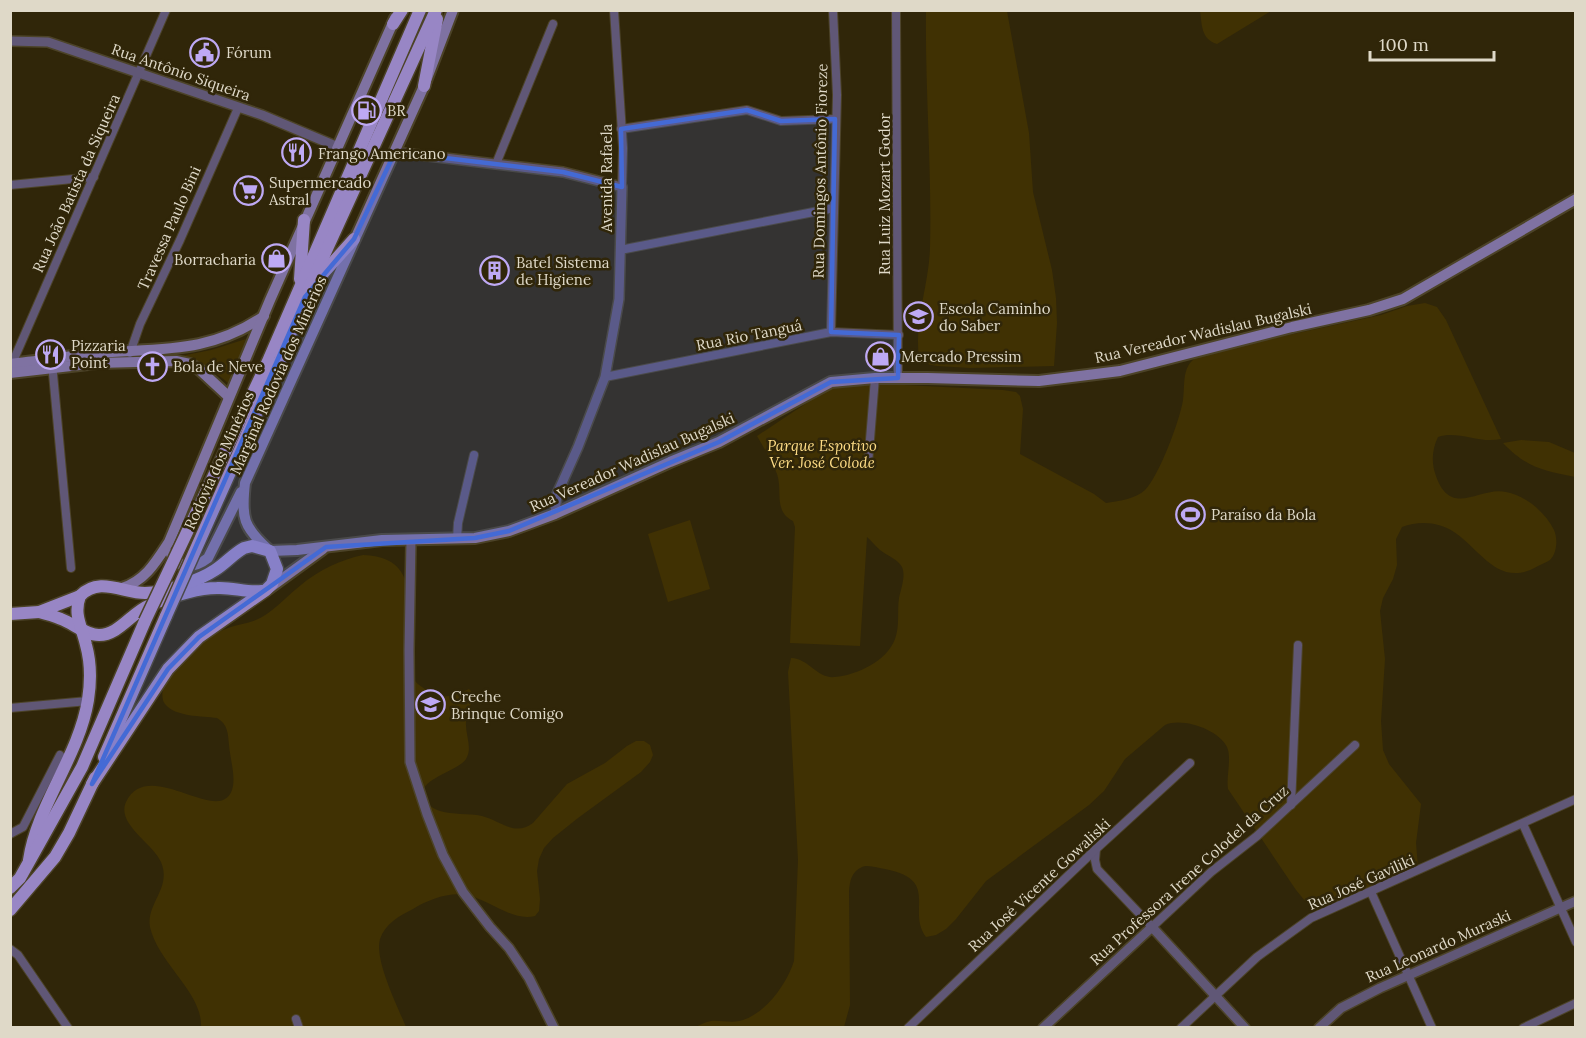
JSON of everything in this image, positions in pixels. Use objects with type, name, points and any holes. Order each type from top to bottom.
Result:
[{"type":"main road","points":[[122,588],[137,582],[146,574],[169,542],[228,396],[304,220],[400,10]]},
{"type":"main road","name":"Rodovia dos Minérios","points":[[10,910],[55,857],[92,784],[166,616],[420,10]]},
{"type":"main road","points":[[424,86],[437,10]]},
{"type":"main road","name":"Rodovia dos Minérios","points":[[304,290],[437,10]]},
{"type":"main road","name":"Marginal Rodovia dos Minérios","points":[[270,551],[256,539],[244,519],[242,507],[245,483],[395,152],[424,86],[453,10]]},
{"type":"main road","name":"Rua Vereador Wadislau Bugalski","points":[[326,547],[382,540],[475,538],[509,531],[555,514],[719,442],[831,382],[875,378],[1039,381],[1120,371],[1292,327],[1369,310],[1403,299],[1575,199]]},
{"type":"main road","points":[[304,220],[304,290]]},
{"type":"main road","points":[[304,290],[354,239]]},
{"type":"main road","points":[[11,367],[129,356],[212,342],[248,327],[264,316]]},
{"type":"main road","points":[[129,356],[190,364],[200,370],[228,396]]},
{"type":"main road","name":"Rodovia dos Minérios","points":[[10,888],[20,878],[82,767],[145,621],[274,359]]},
{"type":"main road","points":[[169,542],[171,556],[181,565],[194,566],[208,558],[245,483]]},
{"type":"main road","points":[[10,614],[39,612],[98,587],[122,588],[135,592],[156,592],[204,576],[244,548],[291,551],[326,547]]},
{"type":"main road","points":[[92,784],[168,669],[199,637],[326,547]]},
{"type":"main road","points":[[39,612],[62,618],[91,634],[110,633],[149,605],[204,589],[217,588],[249,593],[266,590],[272,584],[277,569],[270,551]]},
{"type":"main road","points":[[30,860],[31,848],[76,742],[88,701],[91,672],[76,613],[80,596]]},
{"type":"street","name":"Rua João Batista da Siqueira","points":[[11,367],[166,10]]},
{"type":"street","name":"Avenida Rafaela","points":[[555,514],[557,494],[605,377],[619,300],[621,129],[614,10]]},
{"type":"street","name":"Rua Domingos Antônio Fioreze","points":[[831,332],[837,95],[832,10]]},
{"type":"street","name":"Rua Luiz Mozart Godor","points":[[897,10],[898,378]]},
{"type":"street","points":[[496,164],[553,24]]},
{"type":"street","name":"Rua Antônio Siqueira","points":[[10,41],[48,42],[262,115],[338,147]]},
{"type":"street","name":"Travessa Paulo Bini","points":[[129,356],[140,324],[238,108]]},
{"type":"street","points":[[621,129],[747,110],[782,121],[835,119]]},
{"type":"street","points":[[395,152],[564,172],[622,187]]},
{"type":"street","points":[[10,185],[94,177]]},
{"type":"street","points":[[620,250],[834,208]]},
{"type":"street","name":"Rua Rio Tanguá","points":[[605,377],[831,332],[899,336]]},
{"type":"street","points":[[52,364],[71,568]]},
{"type":"street","points":[[868,464],[875,378]]},
{"type":"street","points":[[457,539],[458,523],[474,455]]},
{"type":"street","points":[[411,541],[410,762],[443,855],[463,892],[509,948],[529,978],[554,1028]]},
{"type":"street","points":[[1291,805],[1298,645]]},
{"type":"street","points":[[10,708],[88,701]]},
{"type":"street","name":"Rua Professora Irene Colodel da Cruz","points":[[1043,1028],[1211,872],[1257,836],[1356,745]]},
{"type":"street","points":[[10,834],[23,827],[60,755]]},
{"type":"street","name":"Rua José Vicente Gowaliski","points":[[908,1028],[1096,849],[1190,764]]},
{"type":"street","name":"Rua José Gaviliki","points":[[1182,1028],[1257,957],[1311,918],[1575,799]]},
{"type":"street","points":[[1523,824],[1575,942]]},
{"type":"street","points":[[1096,849],[1095,860],[1098,868],[1245,1028]]},
{"type":"street","points":[[1371,892],[1432,1028]]},
{"type":"street","name":"Rua Leonardo Muraski","points":[[1319,1028],[1341,1008],[1380,988],[1575,901]]},
{"type":"street","points":[[10,950],[18,955],[68,1028]]},
{"type":"street","points":[[1523,1028],[1575,1003]]},
{"type":"highlighted area","points":[[747,110],[781,121],[835,119],[831,332],[899,335],[898,378],[831,382],[719,442],[509,531],[475,538],[326,547],[199,637],[168,669],[92,784],[305,297],[354,239],[395,152],[563,172],[622,187],[621,129]]},
{"type":"green space","points":[[1200,10],[1271,11],[1217,44],[1205,35]]},
{"type":"green space","points":[[926,11],[1007,11],[1029,133],[1033,192],[1052,270],[1056,298],[1054,366],[970,368],[937,366],[927,364],[919,357],[918,330],[930,248]]},
{"type":"green space","name":"Parque Espotivo Ver. José Colode","points":[[1425,303],[1437,307],[1446,320],[1501,439],[1485,440],[1453,435],[1438,437],[1434,446],[1433,461],[1434,471],[1442,489],[1450,496],[1458,498],[1496,491],[1521,497],[1546,517],[1554,530],[1556,542],[1554,554],[1550,560],[1524,572],[1512,573],[1501,570],[1482,557],[1448,528],[1428,523],[1408,525],[1402,527],[1396,539],[1397,565],[1380,611],[1385,659],[1381,721],[1383,750],[1389,764],[1421,804],[1416,843],[1418,867],[1322,912],[1310,907],[1228,789],[1229,756],[1223,741],[1209,730],[1190,724],[1173,723],[1165,725],[1125,759],[1104,791],[1089,805],[986,881],[956,919],[936,935],[926,937],[921,927],[919,897],[912,880],[902,874],[873,867],[864,866],[855,871],[849,891],[850,1005],[844,1027],[694,1028],[711,1021],[739,1021],[757,1013],[780,989],[794,961],[798,860],[788,672],[791,658],[798,659],[829,677],[844,676],[870,666],[891,647],[897,634],[899,598],[903,578],[900,564],[880,550],[867,537],[860,646],[790,643],[795,527],[793,521],[783,512],[777,474],[757,436],[820,394],[835,387],[885,384],[1016,392],[1020,396],[1023,409],[1020,454],[1094,494],[1106,503],[1132,498],[1145,490],[1156,473],[1178,421],[1187,368],[1199,356]]},
{"type":"green space","points":[[246,339],[229,384],[206,367],[181,356],[211,350]]},
{"type":"green space","points":[[1521,440],[1549,442],[1575,453],[1575,477],[1536,467],[1520,458],[1503,443]]},
{"type":"green space","points":[[690,520],[710,589],[668,602],[648,534]]},
{"type":"green space","points":[[363,555],[381,558],[394,564],[402,574],[407,586],[409,599],[408,664],[415,681],[437,695],[453,695],[469,689],[475,696],[466,719],[468,755],[461,764],[425,787],[423,793],[425,800],[432,807],[445,812],[482,816],[508,827],[520,829],[533,823],[567,784],[605,763],[627,746],[636,741],[644,741],[650,745],[653,755],[641,772],[578,818],[544,848],[537,871],[540,899],[539,911],[535,916],[518,916],[475,897],[459,894],[438,897],[389,925],[380,939],[380,959],[406,1027],[201,1027],[200,1014],[195,1002],[162,953],[150,927],[152,910],[163,880],[164,871],[161,862],[131,826],[124,810],[126,802],[137,789],[151,786],[168,788],[201,799],[216,801],[227,798],[233,786],[233,771],[228,733],[223,723],[217,718],[189,715],[169,708],[162,695],[165,685],[182,662],[215,634],[262,617],[322,570]]},
{"type":"place","name":"Fórum","points":[[205,52]]},
{"type":"place","name":"BR","points":[[366,110]]},
{"type":"place","name":"Frango Americano","points":[[297,153]]},
{"type":"place","name":"Supermercado Astral","points":[[248,191]]},
{"type":"place","name":"Borracharia","points":[[277,259]]},
{"type":"place","name":"Batel Sistema de Higiene","points":[[495,271]]},
{"type":"place","name":"Escola Caminho do Saber","points":[[918,317]]},
{"type":"place","name":"Pizzaria Point","points":[[50,354]]},
{"type":"place","name":"Mercado Pressim","points":[[880,356]]},
{"type":"place","name":"Bola de Neve","points":[[152,366]]},
{"type":"place","name":"Paraíso da Bola","points":[[1190,514]]},
{"type":"place","name":"Creche Brinque Comigo","points":[[430,705]]}]
